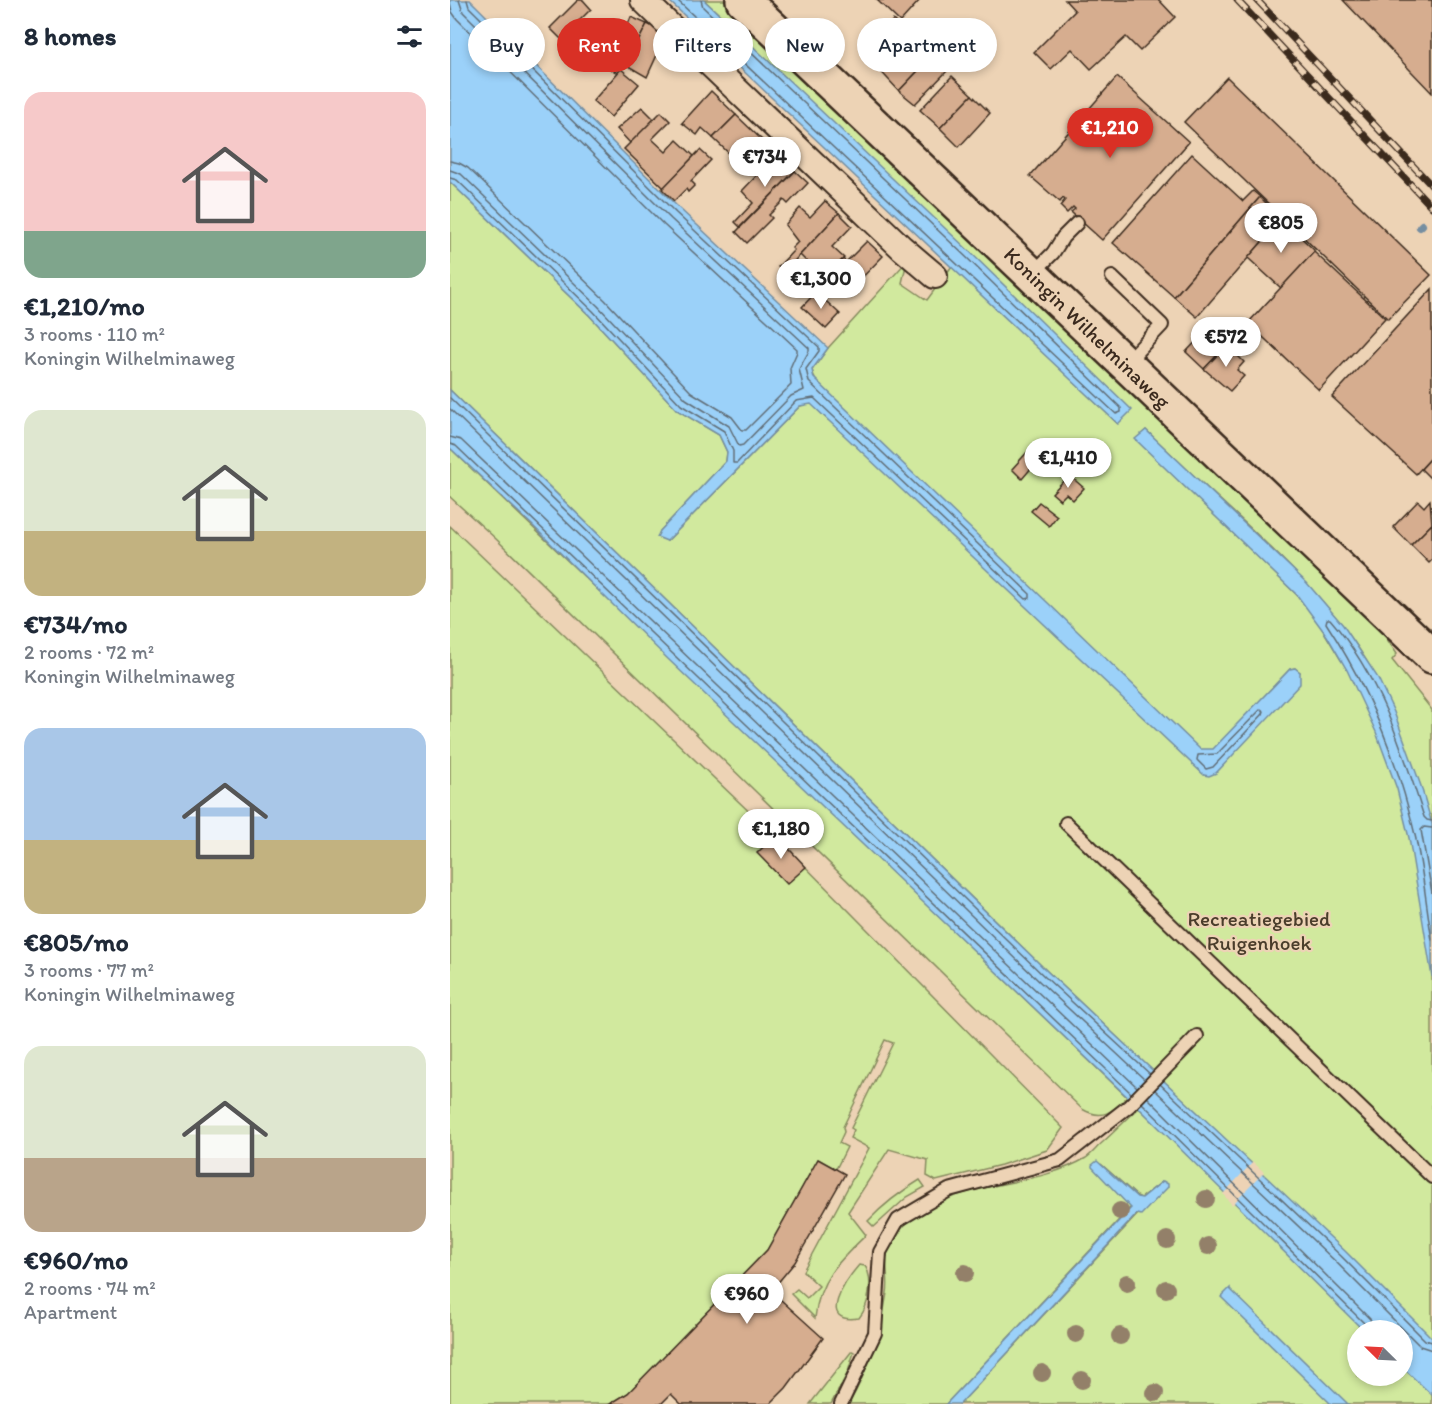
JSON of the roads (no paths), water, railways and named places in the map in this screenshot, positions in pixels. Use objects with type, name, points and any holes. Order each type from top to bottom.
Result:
[{"type":"main road","name":"Koningin Wilhelminaweg","points":[[742,0],[1432,656]]},
{"type":"street","points":[[643,0],[902,248],[935,276]]},
{"type":"lane","points":[[1031,275],[1053,253],[1077,222]]},
{"type":"lane","points":[[1112,277],[1162,325],[1125,364]]},
{"type":"lane","points":[[1066,824],[1432,1177]]},
{"type":"lane","points":[[841,1404],[875,1332],[880,1252],[897,1220],[949,1190],[1060,1160],[1130,1106],[1197,1036]]},
{"type":"water","points":[[450,0],[470,0],[488,18],[468,18],[468,72],[542,72],[680,209],[828,348],[812,370],[814,378],[1200,749],[1213,749],[1290,669],[1295,668],[1300,672],[1300,684],[1216,773],[1209,776],[1204,775],[811,404],[800,406],[667,541],[657,537],[660,531],[726,461],[727,452],[719,435],[677,410],[589,315],[450,182]]},
{"type":"water","points":[[668,0],[704,0],[723,18],[687,18]]},
{"type":"water","points":[[753,46],[765,58],[765,72],[780,72],[968,250],[1132,410],[1118,424],[744,72],[753,72]]},
{"type":"water","points":[[450,390],[1049,973],[1345,1251],[1432,1338],[1432,1395],[1413,1377],[1413,1320],[1353,1320],[1139,1108],[450,448]]},
{"type":"water","points":[[1146,430],[1307,583],[1343,625],[1378,678],[1394,712],[1432,824],[1432,977],[1409,838],[1397,789],[1376,732],[1347,670],[1327,636],[1297,595],[1135,439]]},
{"type":"water","points":[[1097,1161],[1137,1197],[1142,1198],[1163,1181],[1168,1184],[1168,1187],[1141,1215],[1137,1214],[960,1404],[946,1404],[1131,1208],[1092,1167]]},
{"type":"water","points":[[1230,1288],[1348,1404],[1331,1404],[1221,1297]]},
{"type":"railway","points":[[1237,0],[1432,207]]},
{"type":"railway","points":[[1257,0],[1432,186]]},
{"type":"park label","name":"Recreatiegebied Ruigenhoek","points":[[1259,931]]}]
